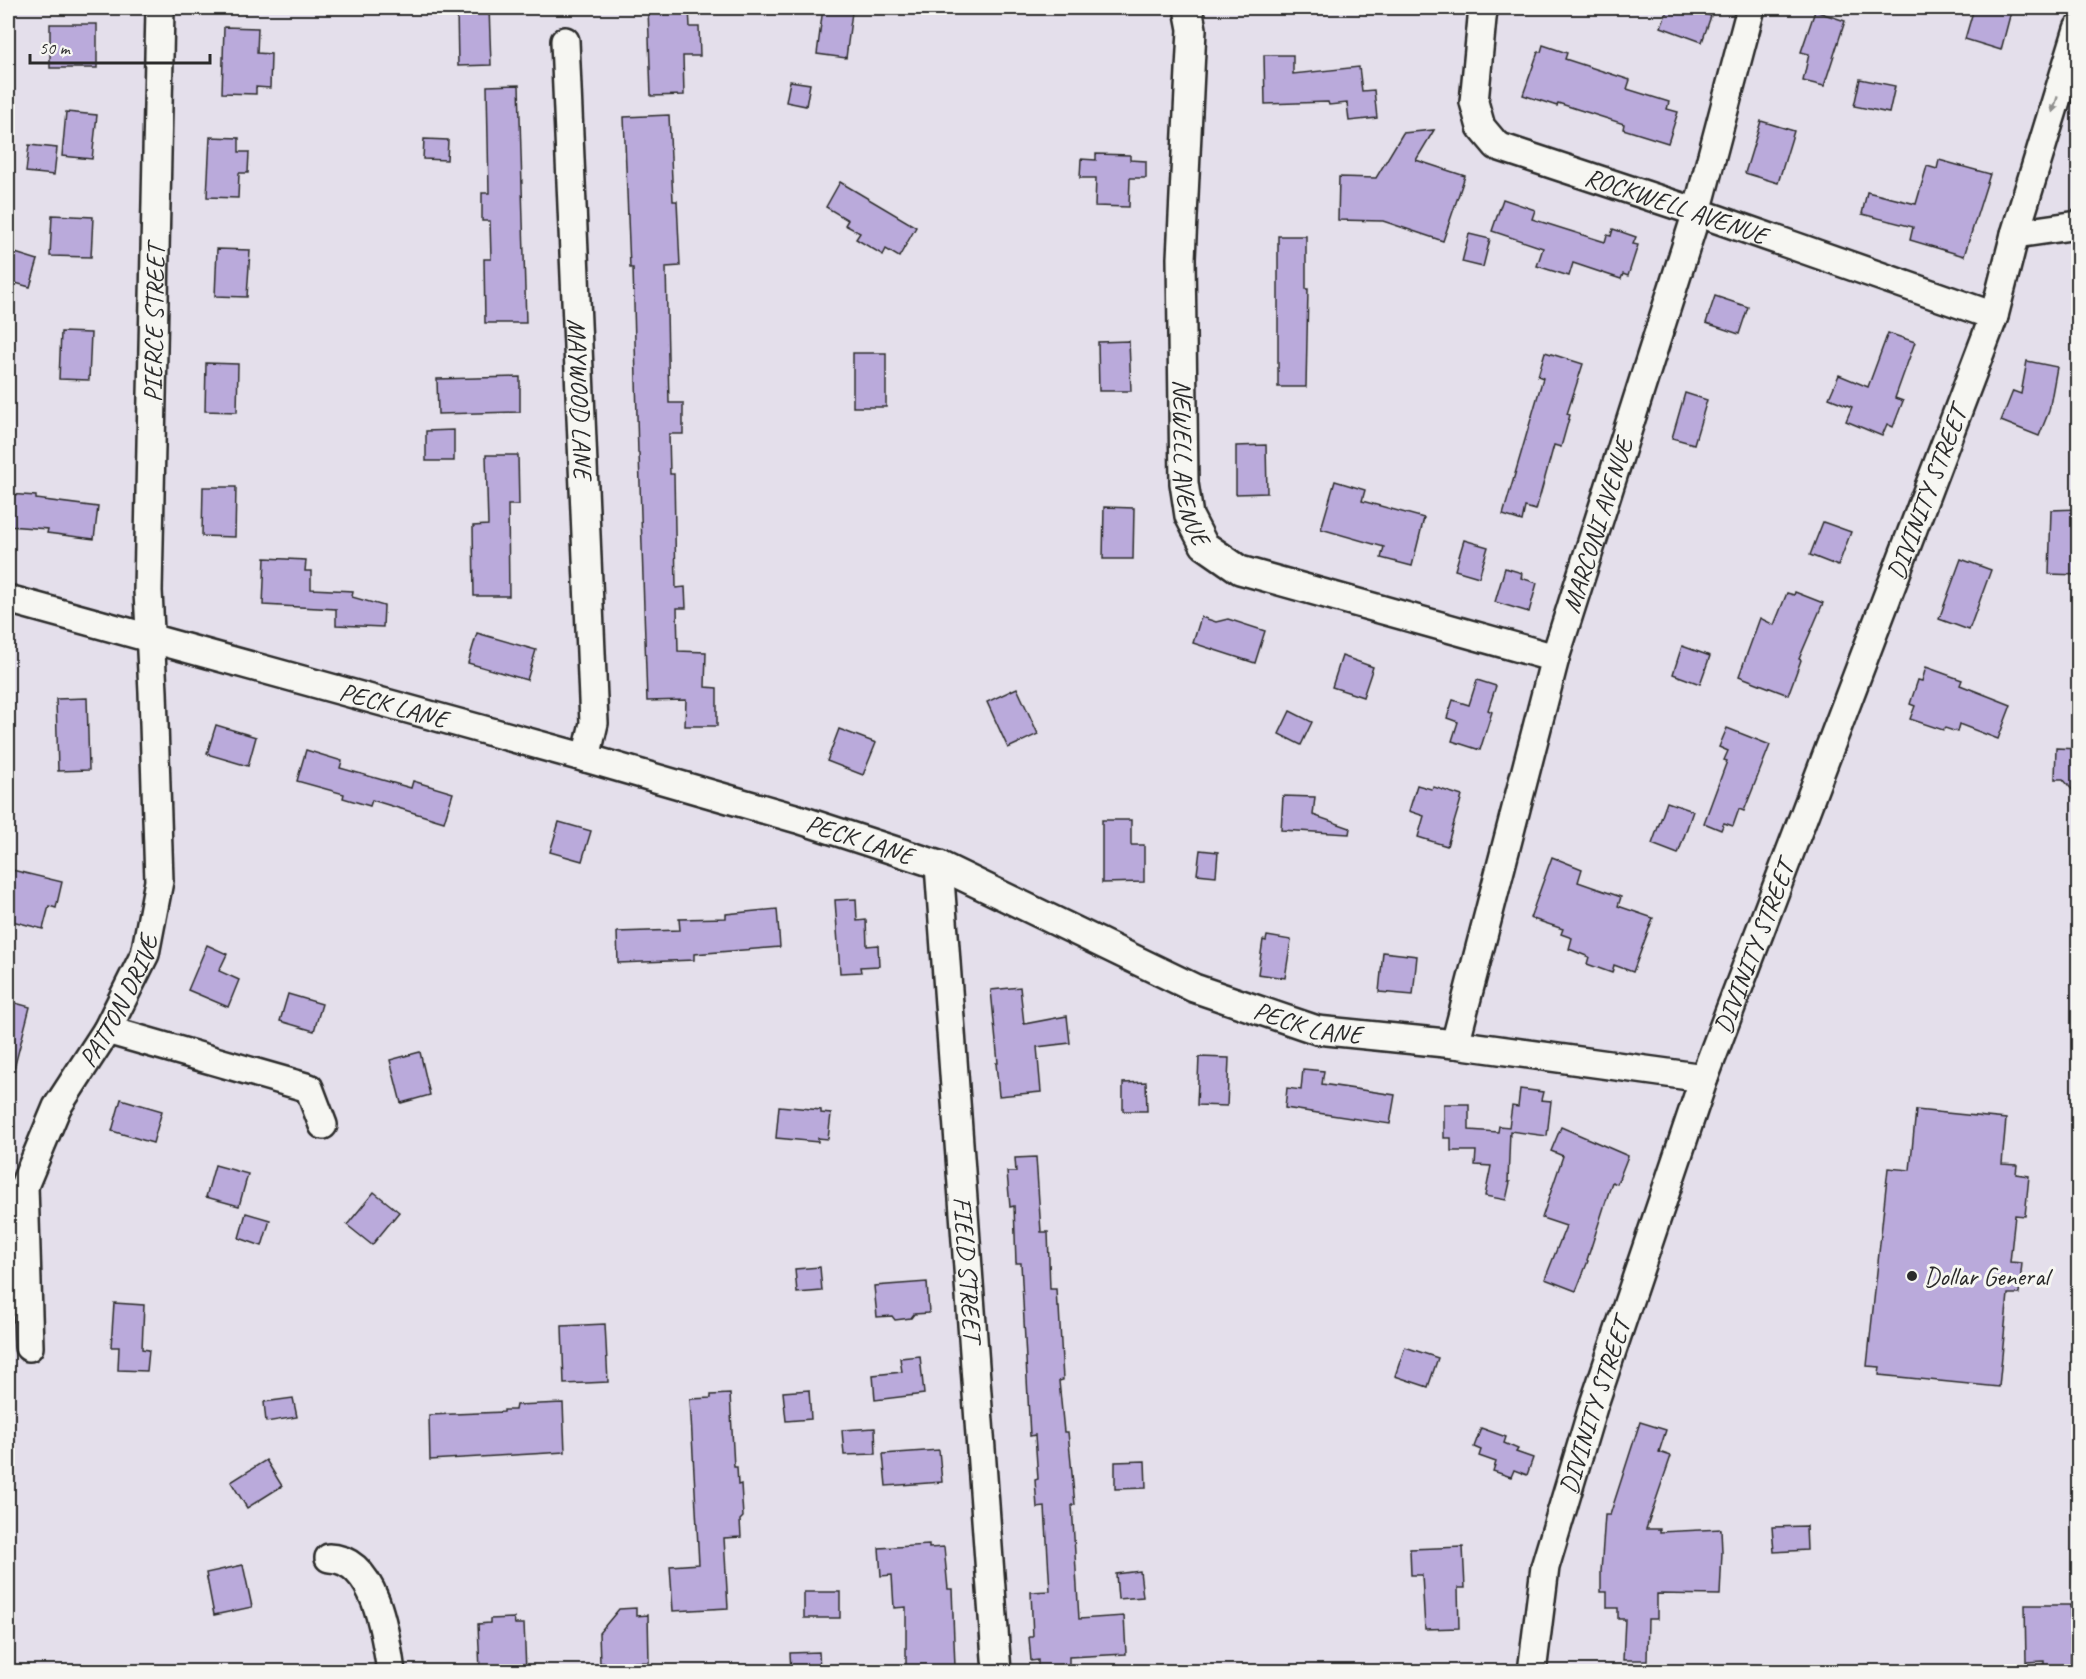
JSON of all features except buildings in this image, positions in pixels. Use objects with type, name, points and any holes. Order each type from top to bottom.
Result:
[{"type":"street","name":"PIERCE STREET","points":[[149,638],[148,591],[160,8]]},
{"type":"street","name":"NEWELL AVENUE","points":[[1188,8],[1192,29],[1181,258],[1184,483],[1189,516],[1204,545],[1240,570],[1554,658]]},
{"type":"street","name":"ROCKWELL AVENUE","points":[[1483,8],[1474,102],[1481,127],[1497,146],[1697,212],[1994,316]]},
{"type":"street","name":"MARCONI AVENUE","points":[[1455,1044],[1554,658],[1697,212],[1751,8]]},
{"type":"street","name":"DIVINITY STREET","points":[[1532,1671],[1545,1567],[1593,1407],[1704,1078],[1994,316],[2015,234],[2079,29]]},
{"type":"street","name":"MAYWOOD LANE","points":[[565,41],[594,723],[586,758]]},
{"type":"street","points":[[2015,234],[2079,225]]},
{"type":"street","name":"PECK LANE","points":[[8,599],[586,758],[798,819],[939,865],[1194,988],[1317,1030],[1455,1044],[1704,1078]]},
{"type":"street","name":"PATTON DRIVE","points":[[30,1347],[24,1186],[57,1107],[106,1030],[146,954],[159,881],[149,638]]},
{"type":"street","name":"FIELD STREET","points":[[939,865],[997,1671]]},
{"type":"street","points":[[106,1030],[309,1088],[323,1125]]},
{"type":"street","points":[[329,1558],[338,1558],[349,1564],[363,1575],[372,1591],[387,1644],[391,1671]]},
{"type":"place","name":"Dollar General","points":[[1912,1276]]}]
